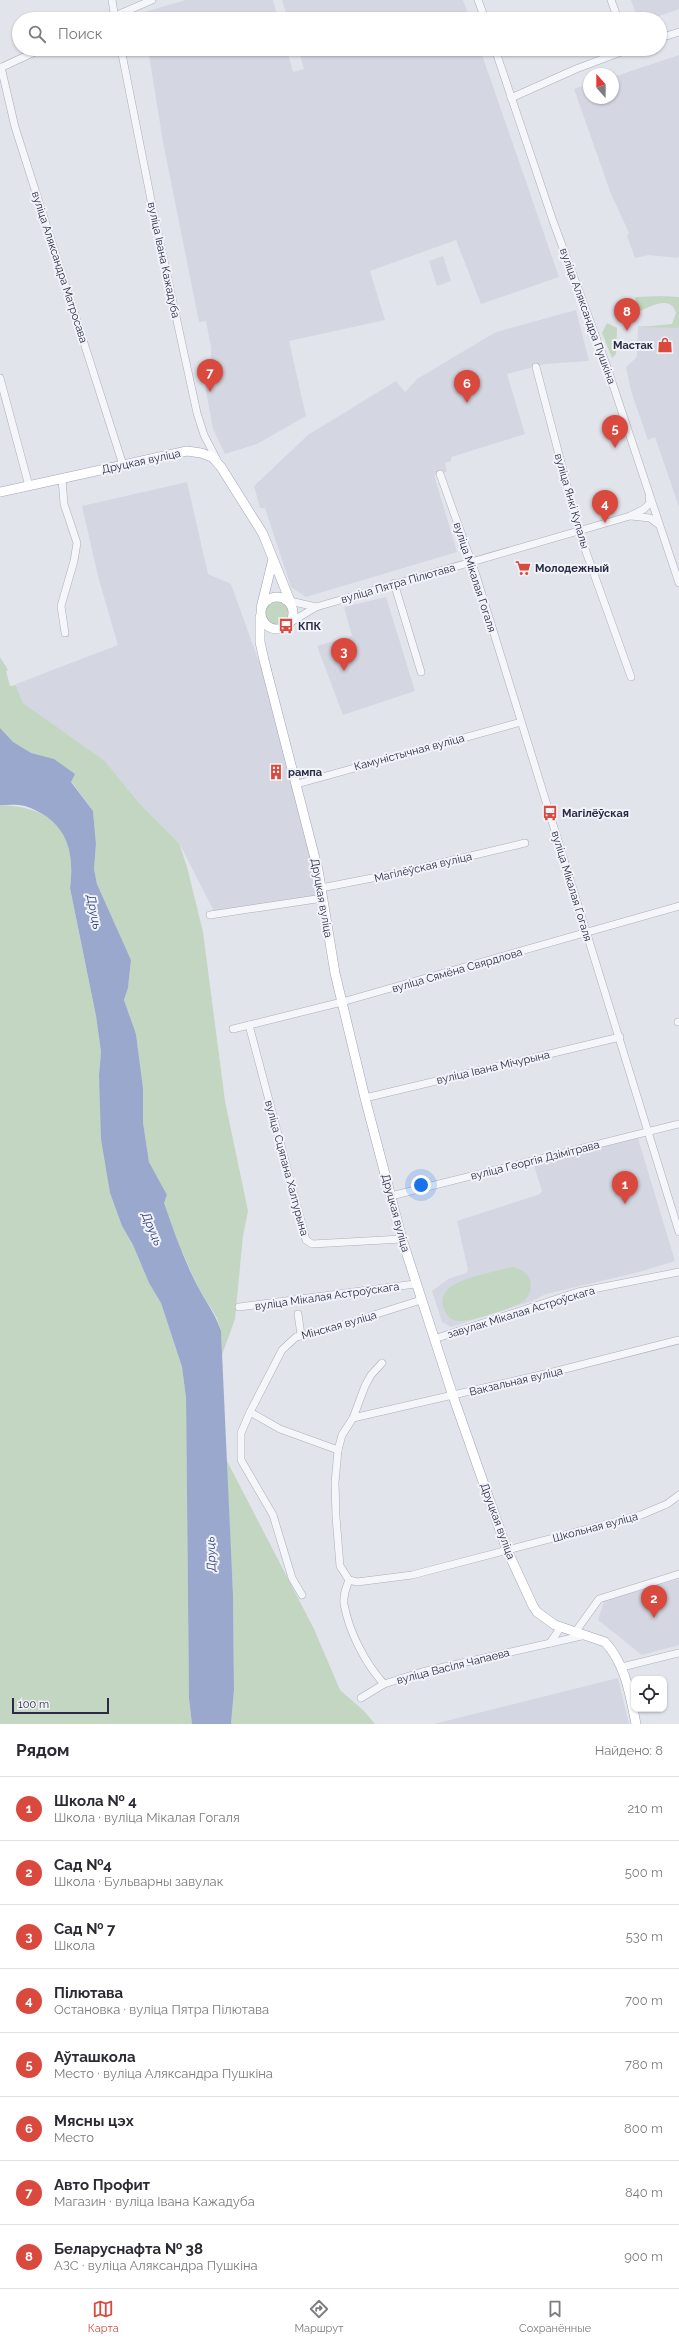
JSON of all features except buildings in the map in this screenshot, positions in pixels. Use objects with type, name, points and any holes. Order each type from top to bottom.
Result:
[{"type":"main road","name":"Друцкая вуліца","points":[[0,492],[187,451],[207,455],[216,460],[221,467],[263,534],[295,610],[291,622]]},
{"type":"main road","name":"Друцкая вуліца","points":[[273,559],[260,613],[260,642],[297,784],[321,888],[330,948],[365,1098],[402,1239],[416,1284],[507,1550],[537,1612],[547,1621],[606,1642],[617,1656],[622,1667],[636,1724]]},
{"type":"main road","points":[[279,629],[268,628],[260,613],[272,599],[284,598],[290,601]]},
{"type":"main road","points":[[260,642],[291,622]]},
{"type":"street","points":[[112,0],[113,12]]},
{"type":"street","points":[[126,12],[152,0]]},
{"type":"street","points":[[478,0],[482,12]]},
{"type":"street","points":[[611,0],[615,12]]},
{"type":"street","points":[[667,36],[679,32]]},
{"type":"street","points":[[0,67],[25,56]]},
{"type":"street","name":"вуліца Івана Кажадуба","points":[[122,56],[154,214],[197,413],[204,435],[221,467]]},
{"type":"street","name":"вуліца Аляксандра Пушкіна","points":[[497,56],[649,491],[658,525],[679,583]]},
{"type":"street","points":[[511,98],[576,69],[610,56]]},
{"type":"street","name":"вуліца Аляксандра Матросава","points":[[0,67],[15,127],[124,465]]},
{"type":"street","name":"вуліца Янкі Купалы","points":[[536,367],[580,531],[631,678]]},
{"type":"street","points":[[0,378],[29,486]]},
{"type":"street","name":"вуліца Мікалая Гогаля","points":[[440,474],[472,562],[679,1232]]},
{"type":"street","points":[[62,479],[64,504],[77,543],[74,561],[61,606],[65,633]]},
{"type":"street","name":"вуліца Пятра Пілютава","points":[[291,622],[316,607],[394,583],[630,516],[644,509],[650,502],[649,491]]},
{"type":"street","points":[[630,516],[650,518],[658,525]]},
{"type":"street","points":[[394,583],[421,672]]},
{"type":"street","points":[[290,601],[316,607]]},
{"type":"street","name":"Камуністычная вуліца","points":[[297,784],[521,722]]},
{"type":"street","name":"Магілёўская вуліца","points":[[321,888],[403,872],[525,843]]},
{"type":"street","points":[[210,915],[323,898]]},
{"type":"street","name":"вуліца Сямёна Свярдлова","points":[[233,1029],[342,1002],[679,906]]},
{"type":"street","name":"вуліца Сцяпана Халтурына","points":[[249,1026],[306,1240],[312,1244],[402,1239]]},
{"type":"street","name":"вуліца Івана Мічурына","points":[[365,1098],[620,1037]]},
{"type":"street","name":"вуліца Георгія Дзімітрава","points":[[391,1196],[679,1124]]},
{"type":"street","name":"завулак Мікалая Астроўскага","points":[[434,1339],[578,1292],[679,1272]]},
{"type":"street","name":"вуліца Мікалая Астроўскага","points":[[239,1307],[416,1284]]},
{"type":"street","name":"Мінская вуліца","points":[[302,1594],[292,1578],[272,1515],[241,1460],[241,1433],[250,1412],[282,1350],[296,1337],[323,1332],[421,1300]]},
{"type":"street","points":[[298,1314],[301,1335]]},
{"type":"street","name":"Вакзальная вуліца","points":[[353,1418],[454,1396],[679,1340]]},
{"type":"street","points":[[382,1363],[371,1375],[353,1418],[342,1435],[338,1450],[335,1483],[340,1566],[349,1580],[358,1582],[412,1575],[507,1550]]},
{"type":"street","points":[[250,1412],[280,1429],[338,1450]]},
{"type":"street","name":"Школьная вуліца","points":[[507,1550],[641,1515],[667,1504],[679,1496]]},
{"type":"street","points":[[576,1631],[598,1600],[679,1574]]},
{"type":"street","points":[[349,1580],[344,1596],[348,1615],[369,1665],[384,1684]]},
{"type":"street","points":[[550,1643],[561,1627]]},
{"type":"street","name":"вуліца Васіля Чапаева","points":[[361,1698],[384,1684],[466,1661],[588,1635]]},
{"type":"street","points":[[622,1667],[679,1653]]},
{"type":"shaded area","points":[[186,0],[273,0],[276,12],[144,12]]},
{"type":"shaded area","points":[[282,0],[463,0],[467,12],[286,12]]},
{"type":"shaded area","points":[[631,0],[679,0],[679,9],[667,13],[667,12],[635,12]]},
{"type":"shaded area","points":[[679,55],[678,258],[649,255],[635,258],[627,236],[629,233],[611,194],[574,89],[583,86],[583,104],[619,104],[619,75]]},
{"type":"shaded area","points":[[149,56],[289,56],[293,72],[304,69],[300,56],[482,56],[559,277],[481,304],[456,240],[370,271],[385,320],[289,341],[306,416],[257,444],[225,454],[213,429],[205,383],[211,382],[205,362],[211,361],[211,347],[206,321],[199,322],[163,142]]},
{"type":"shaded area","points":[[443,256],[451,281],[437,286],[429,261]]},
{"type":"shaded area","points":[[576,310],[589,361],[545,364],[507,374],[525,434],[451,457],[451,461],[445,463],[447,472],[434,475],[457,552],[306,597],[291,587],[265,508],[260,508],[254,486],[308,435],[396,381],[405,392],[417,379],[496,332]]},
{"type":"shaded area","points":[[638,326],[679,328],[679,507],[655,437],[648,440],[631,391],[626,367],[637,357]]},
{"type":"shaded area","points":[[187,482],[208,574],[231,584],[264,676],[310,857],[317,892],[313,896],[214,911],[179,843],[139,803],[105,761],[23,703],[16,684],[118,645],[99,580],[82,506]]},
{"type":"shaded area","points":[[386,597],[415,691],[343,715],[317,646],[352,636],[344,607]]},
{"type":"shaded area","points":[[637,1135],[675,1261],[639,1272],[546,1294],[532,1301],[451,1327],[442,1322],[432,1291],[448,1279],[466,1273],[468,1270],[457,1221],[540,1194],[542,1191],[534,1166]]},
{"type":"shaded area","points":[[679,1579],[679,1645],[642,1655],[598,1620],[604,1601]]},
{"type":"shaded area","points":[[618,1678],[629,1724],[434,1724]]},
{"type":"green space","points":[[635,297],[679,297],[679,328],[640,327],[672,324],[676,313],[673,307],[669,304],[665,303],[654,305],[638,312]]},
{"type":"green space","points":[[607,323],[617,328],[616,354],[612,358],[602,333]]},
{"type":"green space","points":[[277,602],[285,606],[289,614],[285,622],[277,626],[269,622],[265,614],[269,606]]},
{"type":"green space","points":[[0,657],[8,670],[6,671],[10,686],[16,685],[23,703],[105,761],[139,803],[179,843],[187,867],[203,932],[225,1101],[248,1211],[243,1236],[235,1319],[222,1355],[221,1331],[217,1318],[198,1287],[180,1247],[163,1203],[167,1195],[149,1162],[143,1122],[143,1088],[136,1034],[124,1000],[128,988],[131,960],[97,884],[94,869],[96,844],[93,811],[71,781],[0,762]]},
{"type":"green space","points":[[0,805],[36,811],[49,818],[59,827],[66,839],[70,853],[70,888],[96,1016],[101,1052],[99,1075],[110,1193],[122,1226],[133,1245],[149,1283],[161,1303],[182,1367],[186,1398],[189,1699],[192,1724],[0,1724]]},
{"type":"green space","points":[[514,1267],[526,1274],[530,1280],[530,1291],[525,1300],[521,1303],[482,1317],[464,1321],[453,1320],[447,1314],[442,1301],[446,1291],[450,1287],[470,1278]]},
{"type":"green space","points":[[226,1459],[314,1629],[340,1690],[363,1710],[375,1724],[231,1724],[234,1690],[233,1594]]},
{"type":"water","name":"Друць","points":[[0,728],[13,742],[31,753],[54,759],[75,774],[71,782],[93,811],[96,844],[94,869],[97,884],[131,960],[128,988],[124,1000],[136,1034],[143,1088],[143,1122],[149,1162],[167,1195],[164,1203],[175,1235],[193,1277],[211,1309],[221,1331],[233,1594],[234,1690],[231,1724],[192,1724],[189,1699],[186,1398],[182,1367],[161,1303],[149,1283],[133,1245],[122,1226],[110,1193],[101,1139],[99,1075],[101,1052],[96,1016],[70,888],[71,861],[69,849],[59,828],[50,819],[39,812],[22,805],[0,805]]},
{"type":"place","name":"Беларуснафта № 38","points":[[627,331]]},
{"type":"place","name":"Мастак","points":[[665,345]]},
{"type":"place","name":"Авто Профит","points":[[210,392]]},
{"type":"place","name":"Мясны цэх","points":[[467,403]]},
{"type":"place","name":"Аўташкола","points":[[615,448]]},
{"type":"place","name":"Пілютава","points":[[605,523]]},
{"type":"place","name":"Молодежный","points":[[523,568]]},
{"type":"place","name":"КПК","points":[[286,626]]},
{"type":"place","name":"Сад № 7","points":[[344,671]]},
{"type":"place","name":"рампа","points":[[276,772]]},
{"type":"place","name":"Магілёўская","points":[[550,813]]},
{"type":"place","name":"Школа № 4","points":[[625,1204]]},
{"type":"place","name":"Сад №4","points":[[654,1618]]}]
